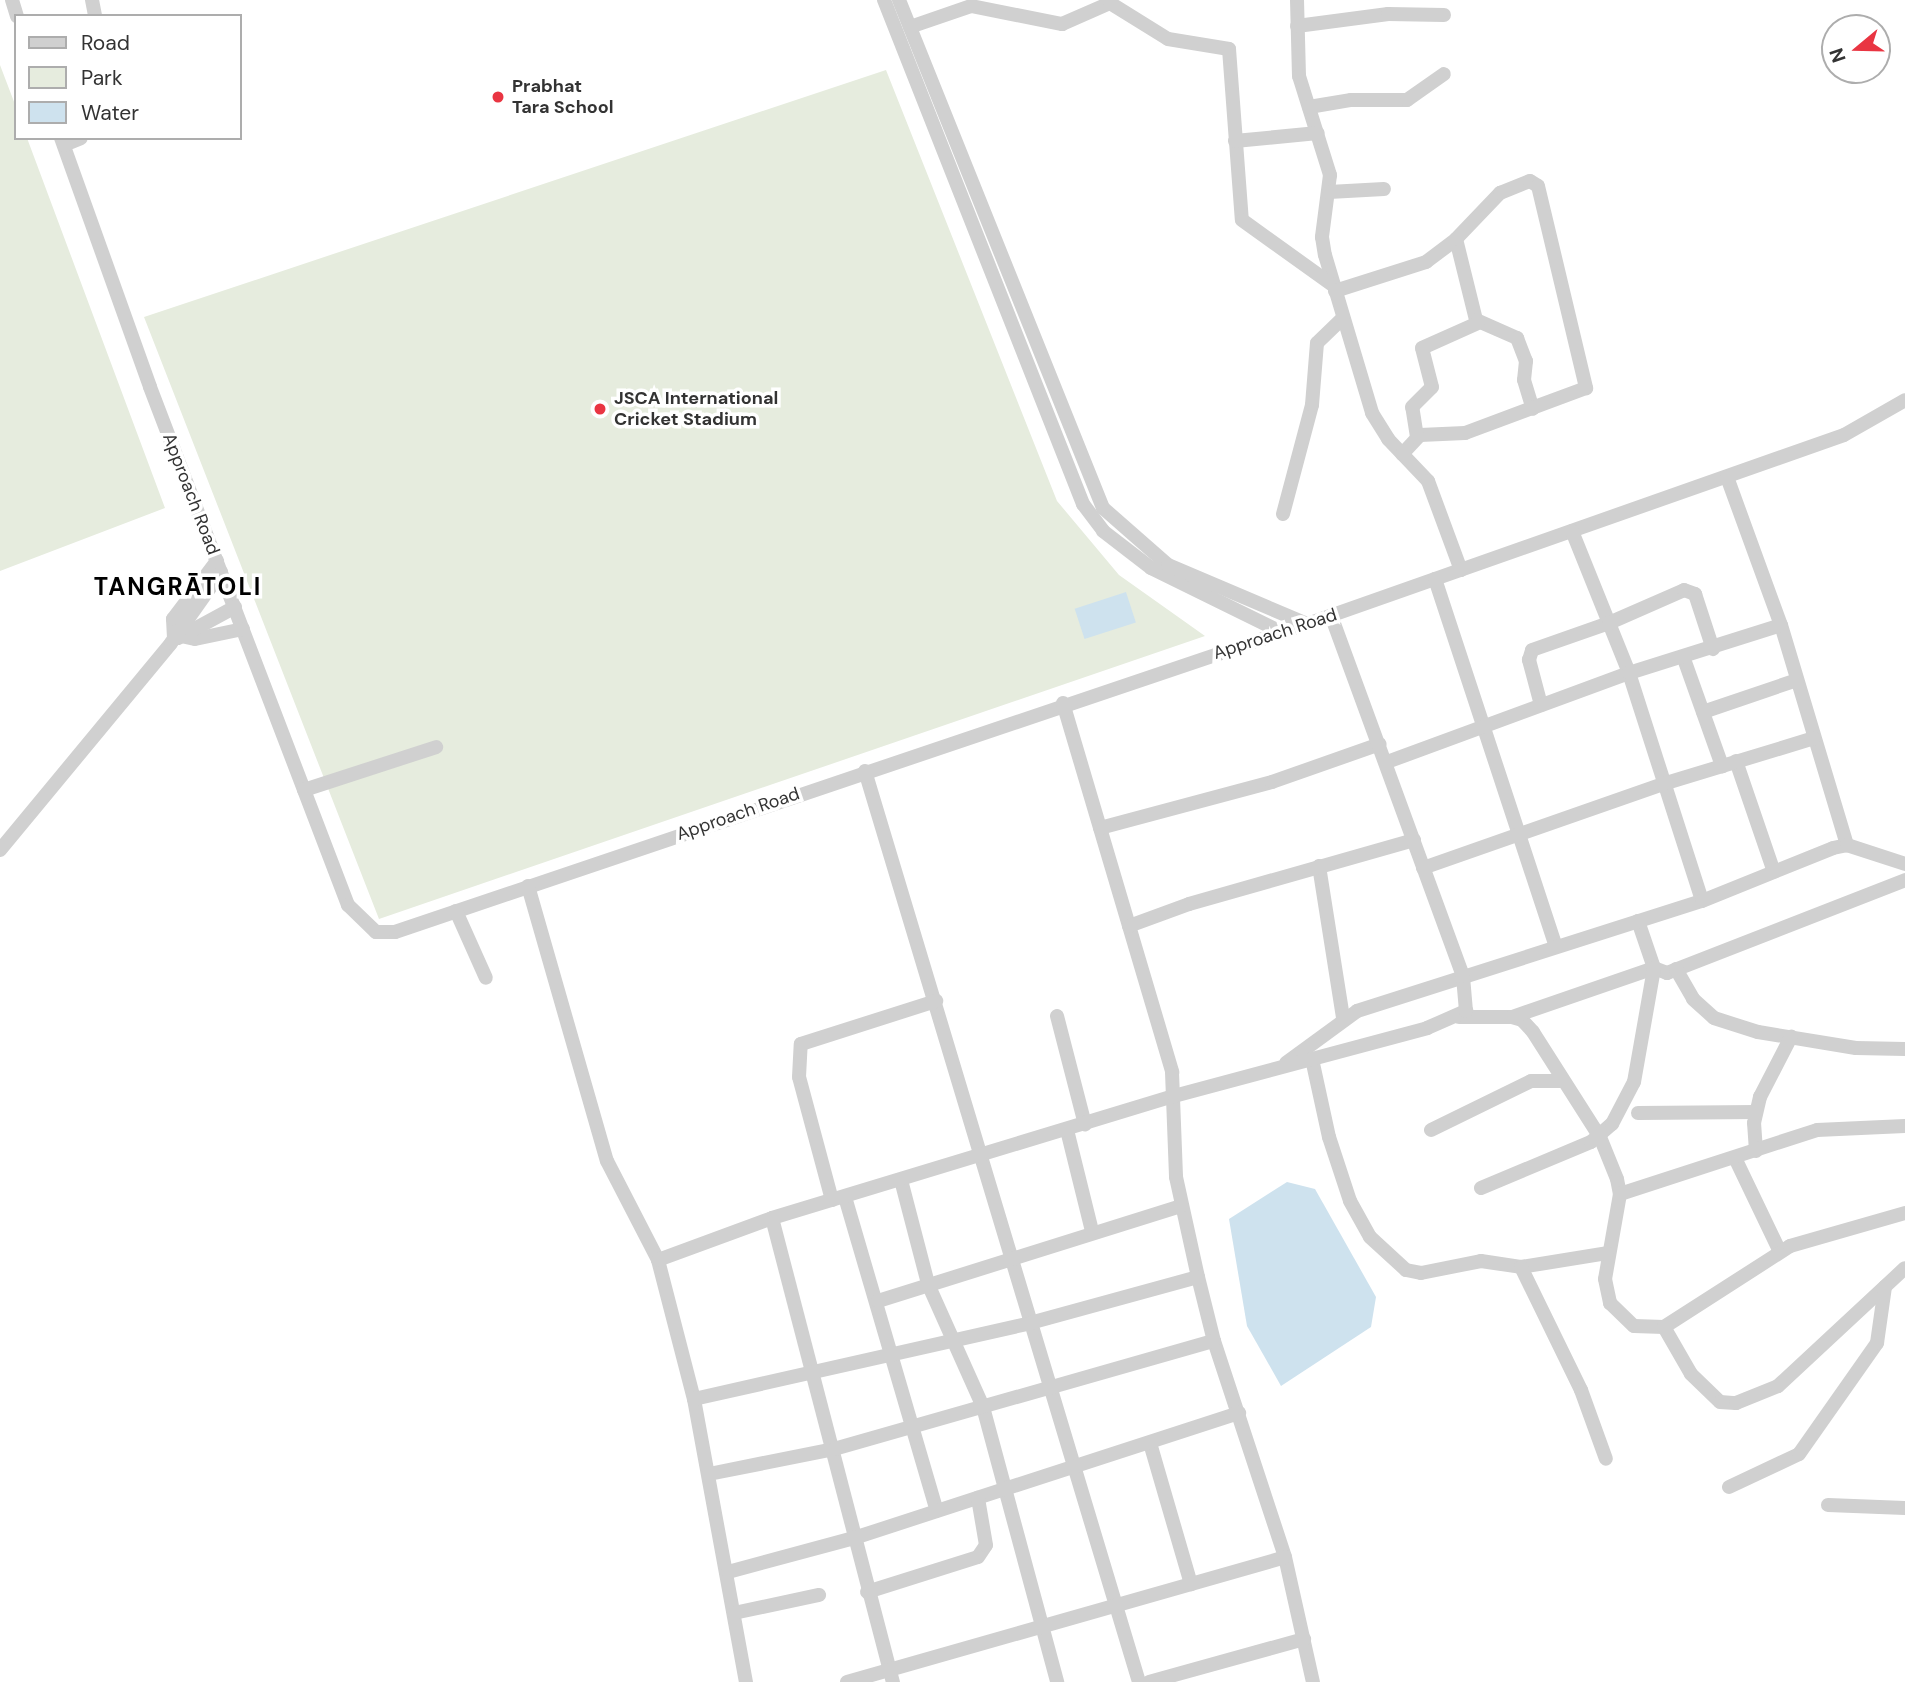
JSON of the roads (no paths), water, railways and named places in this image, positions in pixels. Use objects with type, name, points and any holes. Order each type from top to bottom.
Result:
[{"type":"street","points":[[884,0],[1083,504],[1103,531],[1151,568],[1281,632]]},
{"type":"street","points":[[899,0],[1103,508],[1168,565],[1307,624]]},
{"type":"street","points":[[1297,0],[1297,64],[1329,167],[1323,246],[1334,288],[1372,413],[1432,489],[1461,570]]},
{"type":"street","points":[[910,27],[971,6],[1055,24],[1071,22],[1106,3],[1114,4],[1168,39],[1231,51],[1235,141],[1244,225],[1334,288],[1415,267],[1456,239],[1500,193],[1530,181],[1537,184],[1587,383],[1584,390],[1461,434],[1433,432],[1417,437],[1402,454]]},
{"type":"street","points":[[1297,26],[1388,14],[1444,15]]},
{"type":"street","points":[[1309,107],[1351,100],[1407,100],[1444,74]]},
{"type":"street","points":[[1235,141],[1318,133]]},
{"type":"street","name":"Approach Road","points":[[63,142],[219,567],[348,905],[362,922],[376,932],[395,932],[1063,703],[1307,624],[1844,435],[1905,400]]},
{"type":"street","points":[[1329,192],[1384,189]]},
{"type":"street","points":[[1456,239],[1478,323]]},
{"type":"street","points":[[1283,514],[1312,405],[1317,343],[1343,318]]},
{"type":"street","points":[[1417,437],[1412,407],[1432,387],[1422,348],[1478,323],[1517,338],[1526,357],[1524,380],[1533,409]]},
{"type":"street","points":[[1727,477],[1781,625],[1847,845]]},
{"type":"street","points":[[1572,531],[1629,673],[1662,784],[1702,901]]},
{"type":"street","points":[[175,639],[173,619],[219,567]]},
{"type":"street","points":[[1435,579],[1556,947]]},
{"type":"street","points":[[1541,705],[1530,660],[1532,650],[1609,624],[1690,589],[1713,649]]},
{"type":"street","points":[[0,850],[175,639],[235,607]]},
{"type":"street","points":[[1331,615],[1387,762],[1463,976],[1467,1001],[1459,1017]]},
{"type":"street","points":[[1387,762],[1483,729],[1629,673],[1684,659],[1781,625]]},
{"type":"street","points":[[175,639],[195,639],[243,629]]},
{"type":"street","points":[[1684,659],[1703,712],[1729,764],[1774,872]]},
{"type":"street","points":[[1703,712],[1797,680]]},
{"type":"street","points":[[1063,703],[1172,1072],[1174,1154],[1182,1206],[1198,1277],[1214,1341],[1285,1557],[1313,1682]]},
{"type":"street","points":[[1423,868],[1518,837],[1662,784],[1814,738]]},
{"type":"street","points":[[1100,828],[1272,782],[1380,744]]},
{"type":"street","points":[[304,790],[436,747]]},
{"type":"street","points":[[865,771],[1139,1682]]},
{"type":"street","points":[[1129,926],[1319,866],[1414,840]]},
{"type":"street","points":[[1280,1068],[1343,1017],[1463,976],[1702,901],[1847,845],[1905,863]]},
{"type":"street","points":[[1319,866],[1343,1017]]},
{"type":"street","points":[[658,1260],[772,1218],[981,1157],[1174,1096],[1459,1017],[1512,1017],[1654,968],[1676,969],[1904,882]]},
{"type":"street","points":[[528,886],[607,1161],[658,1260],[694,1399],[746,1682]]},
{"type":"street","points":[[456,911],[486,978]]},
{"type":"street","points":[[1481,1188],[1600,1137],[1629,1099],[1654,968],[1638,921]]},
{"type":"street","points":[[1676,969],[1693,999],[1714,1018],[1791,1037],[1856,1048],[1905,1049]]},
{"type":"street","points":[[936,1001],[801,1044],[799,1077],[895,1355],[937,1511]]},
{"type":"street","points":[[1057,1016],[1085,1124]]},
{"type":"street","points":[[1512,1017],[1528,1024],[1600,1137],[1619,1194],[1607,1253],[1606,1291],[1618,1315],[1634,1325],[1664,1327],[1780,1252],[1905,1213]]},
{"type":"street","points":[[1756,1151],[1756,1112],[1791,1037]]},
{"type":"street","points":[[1312,1059],[1329,1137],[1350,1200],[1370,1237],[1394,1261],[1421,1273],[1481,1261],[1521,1267],[1607,1253]]},
{"type":"street","points":[[1431,1130],[1531,1081],[1563,1081]]},
{"type":"street","points":[[1638,1113],[1756,1112]]},
{"type":"street","points":[[1619,1194],[1817,1130],[1905,1126]]},
{"type":"street","points":[[1068,1130],[1092,1231]]},
{"type":"street","points":[[1735,1158],[1780,1252]]},
{"type":"street","points":[[901,1180],[928,1284],[983,1407],[1057,1682]]},
{"type":"street","points":[[877,1301],[1011,1256],[1182,1206]]},
{"type":"street","points":[[772,1218],[815,1373],[867,1592],[891,1676]]},
{"type":"street","points":[[1521,1267],[1581,1390],[1606,1459]]},
{"type":"street","points":[[1664,1327],[1690,1374],[1708,1395],[1726,1405],[1736,1403],[1778,1386],[1905,1268]]},
{"type":"street","points":[[694,1399],[952,1342],[1198,1277]]},
{"type":"street","points":[[1728,1487],[1799,1454],[1877,1343],[1885,1287]]},
{"type":"street","points":[[709,1474],[834,1449],[1051,1385],[1214,1341]]},
{"type":"street","points":[[727,1572],[854,1538],[1239,1413]]},
{"type":"street","points":[[1150,1443],[1191,1584]]},
{"type":"street","points":[[867,1592],[978,1557],[986,1545],[978,1498]]},
{"type":"street","points":[[1828,1505],[1905,1508]]},
{"type":"street","points":[[846,1682],[891,1676],[1042,1628],[1285,1557]]},
{"type":"street","points":[[734,1613],[819,1595]]},
{"type":"street","points":[[1149,1682],[1304,1639]]},
{"type":"water","points":[[1126,592],[1136,622],[1085,639],[1075,609]]},
{"type":"water","points":[[1287,1182],[1315,1189],[1376,1297],[1371,1327],[1281,1386],[1247,1326],[1229,1219]]},
{"type":"place","name":"Prabhat Tara School","points":[[498,97]]},
{"type":"place","name":"JSCA International Cricket Stadium","points":[[600,409]]},
{"type":"district","name":"TANGRĀTOLI","points":[[178,587]]}]
